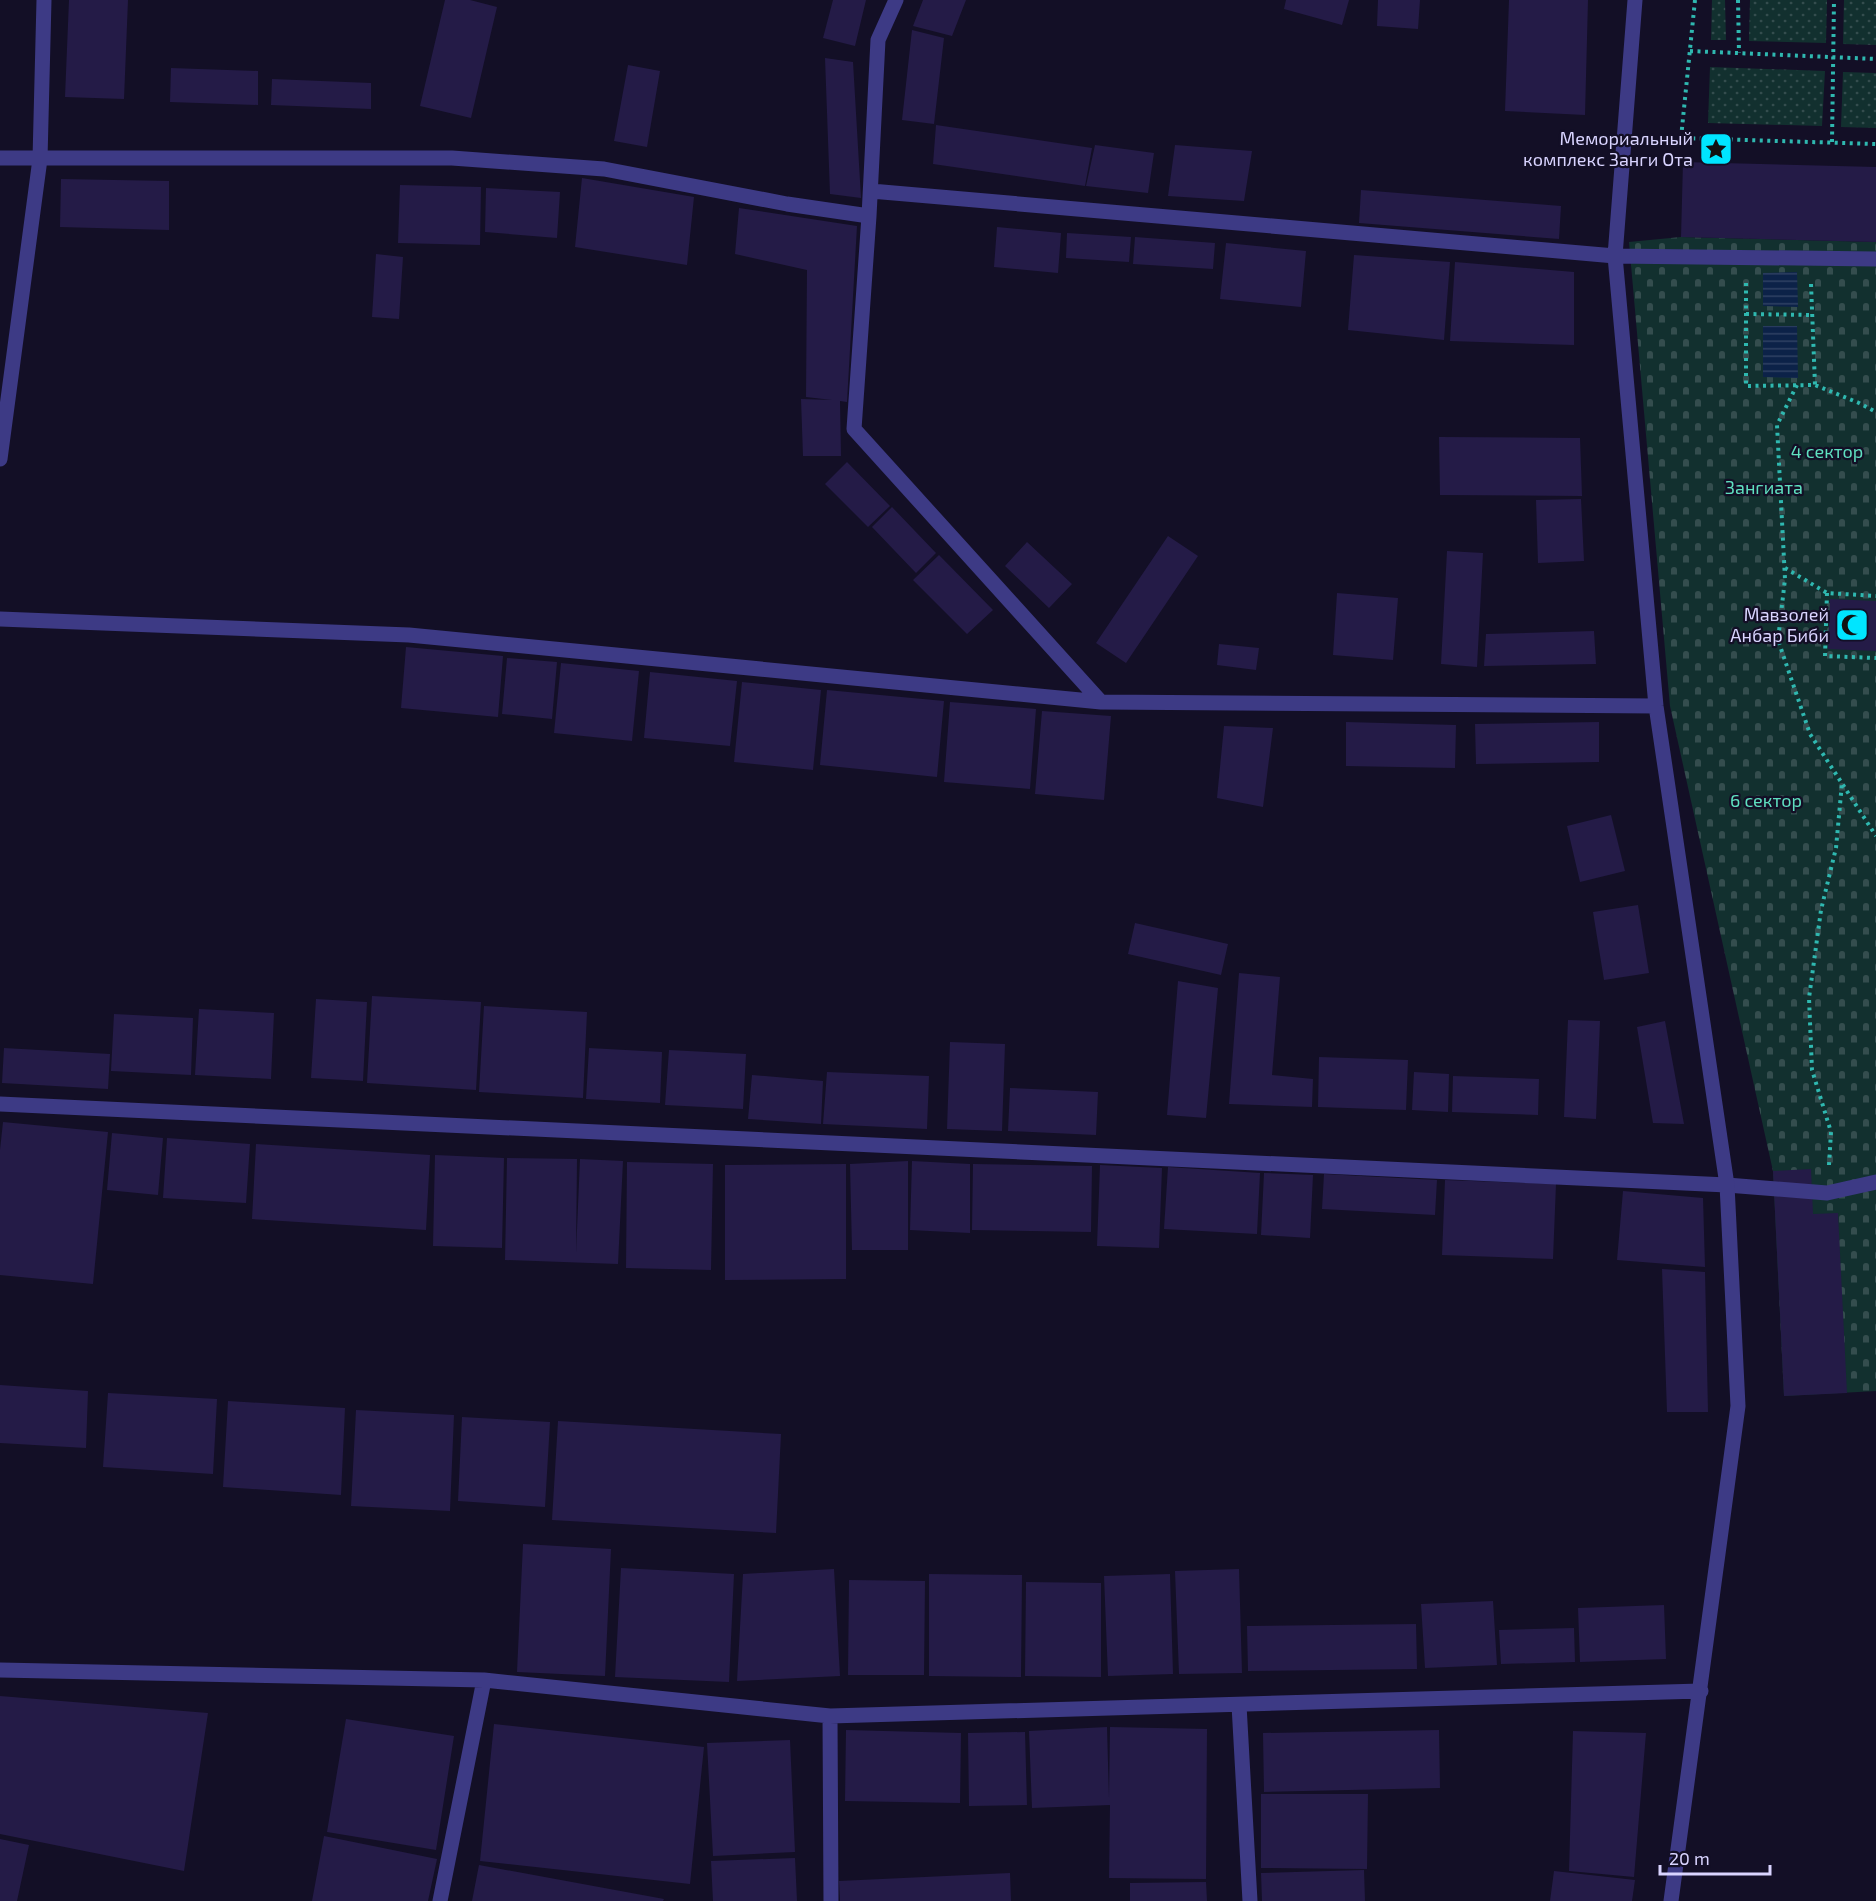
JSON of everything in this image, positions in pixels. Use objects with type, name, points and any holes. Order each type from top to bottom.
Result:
[{"type":"street","points":[[0,459],[40,159],[44,0]]},
{"type":"street","points":[[896,0],[878,40],[871,190],[854,429],[1101,702]]},
{"type":"street","points":[[1635,0],[1615,256],[1656,706],[1727,1185],[1738,1406],[1671,1901]]},
{"type":"street","points":[[0,158],[452,158],[604,169],[787,204],[869,216]]},
{"type":"street","points":[[871,190],[1615,256],[1876,259]]},
{"type":"street","points":[[0,619],[409,635],[1101,702],[1656,706]]},
{"type":"street","points":[[0,1104],[1727,1185],[1827,1193],[1876,1182]]},
{"type":"street","points":[[0,1670],[484,1680],[830,1716],[1701,1691]]},
{"type":"street","points":[[440,1901],[484,1680]]},
{"type":"street","points":[[1239,1705],[1250,1901]]},
{"type":"street","points":[[830,1716],[831,1901]]},
{"type":"path","points":[[1695,0],[1681,138],[1876,144]]},
{"type":"path","points":[[1738,0],[1738,53]]},
{"type":"path","points":[[1832,142],[1834,0]]},
{"type":"path","points":[[1690,51],[1876,59]]},
{"type":"path","points":[[1746,258],[1746,386],[1815,385],[1876,412]]},
{"type":"path","points":[[1810,259],[1815,385]]},
{"type":"path","points":[[1746,314],[1812,315]]},
{"type":"path","points":[[1797,385],[1777,425],[1785,568],[1778,640],[1810,734],[1876,836]]},
{"type":"path","points":[[1785,568],[1827,593],[1876,596]]},
{"type":"path","points":[[1827,593],[1825,656],[1876,658]]},
{"type":"path","points":[[1827,1193],[1831,1132],[1812,1070],[1809,998],[1821,910],[1836,848],[1842,783]]},
{"type":"green space","points":[[1712,0],[1725,0],[1726,40],[1711,40]]},
{"type":"green space","points":[[1750,0],[1827,0],[1826,43],[1749,41]]},
{"type":"green space","points":[[1844,0],[1876,0],[1876,45],[1843,44]]},
{"type":"green space","points":[[1710,67],[1825,71],[1822,126],[1708,123]]},
{"type":"green space","points":[[1843,72],[1876,73],[1876,128],[1841,127]]},
{"type":"green space","name":"Зангиата","points":[[1681,237],[1876,242],[1876,1391],[1784,1396],[1773,1171],[1670,706],[1629,242]]},
{"type":"water","points":[[1797,272],[1798,307],[1763,306],[1763,273]]},
{"type":"water","points":[[1763,326],[1797,326],[1798,378],[1763,377]]},
{"type":"building","points":[[69,0],[128,0],[124,99],[65,97]]},
{"type":"building","points":[[445,0],[470,0],[497,7],[471,118],[420,106]]},
{"type":"building","points":[[833,0],[866,0],[855,46],[823,38]]},
{"type":"building","points":[[923,0],[966,0],[952,36],[913,26]]},
{"type":"building","points":[[1286,0],[1349,0],[1342,25],[1284,9]]},
{"type":"building","points":[[1378,0],[1420,0],[1418,29],[1377,26]]},
{"type":"building","points":[[1509,0],[1588,0],[1585,115],[1505,111]]},
{"type":"building","points":[[912,30],[944,38],[934,124],[902,120]]},
{"type":"building","points":[[825,58],[853,62],[861,198],[830,194]]},
{"type":"building","points":[[628,65],[660,71],[647,147],[614,141]]},
{"type":"building","points":[[171,68],[258,71],[258,105],[170,102]]},
{"type":"building","points":[[272,79],[371,83],[371,109],[271,105]]},
{"type":"building","points":[[936,125],[1092,148],[1085,186],[933,164]]},
{"type":"building","points":[[1095,145],[1154,153],[1148,193],[1086,186]]},
{"type":"building","points":[[1175,145],[1252,151],[1244,201],[1168,196]]},
{"type":"building","points":[[1683,162],[1876,167],[1876,242],[1681,237]]},
{"type":"building","points":[[582,178],[694,197],[687,265],[575,247]]},
{"type":"building","points":[[61,179],[169,181],[169,230],[60,227]]},
{"type":"building","points":[[400,185],[481,187],[480,245],[398,243]]},
{"type":"building","points":[[486,188],[560,192],[557,238],[485,232]]},
{"type":"building","points":[[1361,190],[1561,206],[1559,239],[1359,223]]},
{"type":"building","points":[[739,208],[857,226],[847,402],[840,401],[841,456],[803,456],[801,399],[832,400],[806,397],[807,270],[735,254]]},
{"type":"building","points":[[997,227],[1061,233],[1058,273],[994,267]]},
{"type":"building","points":[[1067,233],[1131,237],[1129,262],[1066,258]]},
{"type":"building","points":[[1135,237],[1215,243],[1213,269],[1133,264]]},
{"type":"building","points":[[1226,243],[1306,251],[1301,307],[1220,299]]},
{"type":"building","points":[[376,254],[403,257],[399,319],[372,317]]},
{"type":"building","points":[[1354,255],[1450,262],[1444,340],[1348,330]]},
{"type":"building","points":[[1455,262],[1574,272],[1574,345],[1450,341]]},
{"type":"building","points":[[1439,437],[1580,438],[1582,496],[1440,495]]},
{"type":"building","points":[[847,462],[890,506],[868,527],[825,484]]},
{"type":"building","points":[[1581,499],[1584,561],[1538,563],[1536,500]]},
{"type":"building","points":[[892,507],[936,553],[916,573],[872,527]]},
{"type":"building","points":[[1168,536],[1198,556],[1126,663],[1096,643]]},
{"type":"building","points":[[1027,542],[1072,584],[1049,608],[1005,566]]},
{"type":"building","points":[[1447,551],[1483,553],[1477,667],[1441,664]]},
{"type":"building","points":[[939,555],[993,610],[967,634],[913,580]]},
{"type":"building","points":[[1337,593],[1398,598],[1393,660],[1333,655]]},
{"type":"building","name":"Мавзолей Анбар Биби","points":[[1830,599],[1876,601],[1876,651],[1828,649]]},
{"type":"building","points":[[1594,631],[1596,664],[1484,666],[1486,634]]},
{"type":"building","points":[[1219,644],[1259,648],[1256,670],[1217,665]]},
{"type":"building","points":[[406,647],[503,656],[498,717],[401,708]]},
{"type":"building","points":[[507,658],[557,662],[552,719],[502,714]]},
{"type":"building","points":[[561,663],[639,671],[632,741],[554,733]]},
{"type":"building","points":[[650,672],[737,681],[730,746],[644,738]]},
{"type":"building","points":[[742,682],[821,690],[813,770],[734,762]]},
{"type":"building","points":[[827,690],[944,701],[937,777],[820,765]]},
{"type":"building","points":[[950,702],[1036,709],[1030,789],[944,782]]},
{"type":"building","points":[[1042,711],[1111,716],[1104,800],[1035,794]]},
{"type":"building","points":[[1346,722],[1456,725],[1455,768],[1346,766]]},
{"type":"building","points":[[1599,722],[1599,762],[1476,764],[1475,724]]},
{"type":"building","points":[[1224,726],[1273,728],[1263,807],[1217,798]]},
{"type":"building","points":[[1611,815],[1625,871],[1580,882],[1567,826]]},
{"type":"building","points":[[1638,905],[1649,973],[1604,980],[1593,912]]},
{"type":"building","points":[[1135,923],[1228,944],[1221,975],[1128,954]]},
{"type":"building","points":[[1239,973],[1280,977],[1272,1075],[1313,1079],[1312,1107],[1229,1104]]},
{"type":"building","points":[[1178,981],[1218,988],[1206,1118],[1167,1115]]},
{"type":"building","points":[[372,996],[481,1002],[476,1090],[367,1083]]},
{"type":"building","points":[[316,999],[367,1002],[363,1081],[311,1078]]},
{"type":"building","points":[[484,1006],[587,1012],[583,1098],[479,1092]]},
{"type":"building","points":[[199,1009],[274,1013],[271,1079],[195,1075]]},
{"type":"building","points":[[114,1014],[193,1018],[191,1075],[111,1071]]},
{"type":"building","points":[[1568,1020],[1600,1021],[1596,1119],[1564,1117]]},
{"type":"building","points":[[1665,1021],[1684,1124],[1653,1123],[1637,1027]]},
{"type":"building","points":[[950,1042],[1005,1044],[1002,1131],[947,1129]]},
{"type":"building","points":[[4,1048],[110,1054],[108,1089],[2,1083]]},
{"type":"building","points":[[589,1048],[662,1052],[660,1103],[586,1099]]},
{"type":"building","points":[[669,1050],[746,1054],[743,1109],[665,1105]]},
{"type":"building","points":[[1319,1057],[1408,1060],[1406,1110],[1318,1107]]},
{"type":"building","points":[[827,1072],[929,1076],[927,1129],[823,1124]]},
{"type":"building","points":[[1414,1072],[1449,1074],[1448,1112],[1412,1110]]},
{"type":"building","points":[[752,1075],[823,1081],[821,1124],[748,1119]]},
{"type":"building","points":[[1453,1076],[1539,1079],[1538,1115],[1452,1112]]},
{"type":"building","points":[[1010,1088],[1098,1092],[1096,1135],[1008,1131]]},
{"type":"building","points":[[3,1122],[108,1132],[93,1284],[0,1275],[0,1150]]},
{"type":"building","points":[[112,1133],[163,1138],[158,1195],[107,1190]]},
{"type":"building","points":[[167,1138],[250,1144],[246,1203],[163,1198]]},
{"type":"building","points":[[256,1144],[430,1155],[426,1230],[252,1219]]},
{"type":"building","points":[[435,1155],[504,1158],[502,1248],[433,1246]]},
{"type":"building","points":[[507,1158],[577,1159],[576,1253],[580,1159],[623,1161],[618,1264],[505,1260]]},
{"type":"building","points":[[908,1161],[908,1250],[852,1250],[850,1164]]},
{"type":"building","points":[[912,1161],[970,1164],[970,1233],[910,1230]]},
{"type":"building","points":[[627,1162],[713,1164],[711,1270],[626,1268]]},
{"type":"building","points":[[846,1164],[846,1279],[725,1280],[725,1165]]},
{"type":"building","points":[[973,1164],[1092,1166],[1091,1232],[972,1230]]},
{"type":"building","points":[[1100,1165],[1162,1168],[1159,1248],[1097,1246]]},
{"type":"building","points":[[1168,1167],[1260,1173],[1257,1234],[1164,1229]]},
{"type":"building","points":[[1811,1169],[1813,1214],[1838,1213],[1847,1393],[1784,1396],[1773,1171]]},
{"type":"building","points":[[1264,1173],[1313,1175],[1310,1238],[1261,1235]]},
{"type":"building","points":[[1324,1174],[1437,1180],[1435,1215],[1322,1209]]},
{"type":"building","points":[[1445,1180],[1556,1184],[1553,1259],[1442,1255]]},
{"type":"building","points":[[1623,1191],[1703,1198],[1705,1267],[1617,1260]]},
{"type":"building","points":[[1662,1269],[1705,1272],[1708,1412],[1667,1412]]},
{"type":"building","points":[[0,1385],[88,1391],[86,1448],[0,1443]]},
{"type":"building","points":[[108,1393],[217,1399],[213,1474],[103,1467]]},
{"type":"building","points":[[228,1401],[345,1408],[341,1495],[223,1487]]},
{"type":"building","points":[[356,1410],[454,1415],[450,1511],[351,1506]]},
{"type":"building","points":[[462,1417],[550,1422],[545,1507],[458,1501]]},
{"type":"building","points":[[558,1421],[781,1434],[776,1533],[552,1520]]},
{"type":"building","points":[[523,1544],[611,1549],[605,1676],[517,1672]]},
{"type":"building","points":[[621,1568],[734,1574],[729,1682],[615,1677]]},
{"type":"building","points":[[834,1569],[840,1676],[737,1681],[743,1574]]},
{"type":"building","points":[[1239,1569],[1242,1673],[1179,1674],[1175,1571]]},
{"type":"building","points":[[929,1574],[1022,1575],[1021,1677],[929,1676]]},
{"type":"building","points":[[1170,1574],[1173,1674],[1108,1676],[1104,1576]]},
{"type":"building","points":[[849,1580],[925,1581],[924,1675],[848,1675]]},
{"type":"building","points":[[1026,1582],[1101,1583],[1101,1677],[1025,1676]]},
{"type":"building","points":[[1493,1601],[1497,1665],[1425,1668],[1421,1604]]},
{"type":"building","points":[[1664,1605],[1666,1659],[1580,1662],[1578,1608]]},
{"type":"building","points":[[1416,1624],[1417,1669],[1248,1671],[1247,1626]]},
{"type":"building","points":[[1574,1628],[1575,1662],[1501,1664],[1499,1630]]},
{"type":"building","points":[[0,1696],[208,1713],[184,1871],[0,1834]]},
{"type":"building","points":[[346,1719],[454,1736],[436,1850],[327,1832]]},
{"type":"building","points":[[494,1724],[704,1747],[690,1884],[480,1861]]},
{"type":"building","points":[[1107,1727],[1109,1798],[1110,1727],[1207,1729],[1206,1879],[1109,1878],[1110,1805],[1032,1808],[1029,1731]]},
{"type":"building","points":[[846,1730],[961,1733],[960,1803],[845,1801]]},
{"type":"building","points":[[1439,1730],[1440,1788],[1264,1792],[1263,1733]]},
{"type":"building","points":[[1573,1731],[1646,1733],[1634,1877],[1569,1871]]},
{"type":"building","points":[[1025,1732],[1027,1805],[969,1806],[968,1733]]},
{"type":"building","points":[[790,1740],[795,1852],[713,1856],[707,1743]]},
{"type":"building","points":[[1261,1794],[1368,1794],[1367,1869],[1261,1868]]},
{"type":"building","points":[[324,1836],[437,1859],[428,1901],[312,1901]]},
{"type":"building","points":[[0,1839],[29,1845],[17,1901],[0,1901]]},
{"type":"building","points":[[795,1858],[797,1901],[713,1901],[711,1861]]},
{"type":"building","points":[[479,1865],[664,1899],[663,1901],[472,1901]]},
{"type":"building","points":[[1364,1870],[1365,1901],[1262,1901],[1261,1873]]},
{"type":"building","points":[[1554,1871],[1635,1880],[1632,1901],[1550,1901]]},
{"type":"building","points":[[1010,1873],[1011,1901],[840,1901],[839,1881]]},
{"type":"building","points":[[1206,1882],[1207,1901],[1130,1901],[1130,1883]]},
{"type":"place","name":"Мемориальный комплекс Занги Ота","points":[[1716,149]]},
{"type":"place","name":"Мавзолей Анбар Биби","points":[[1852,625]]},
{"type":"park label","name":"4 сектор","points":[[1827,452]]},
{"type":"park label","name":"6 сектор","points":[[1766,801]]}]
